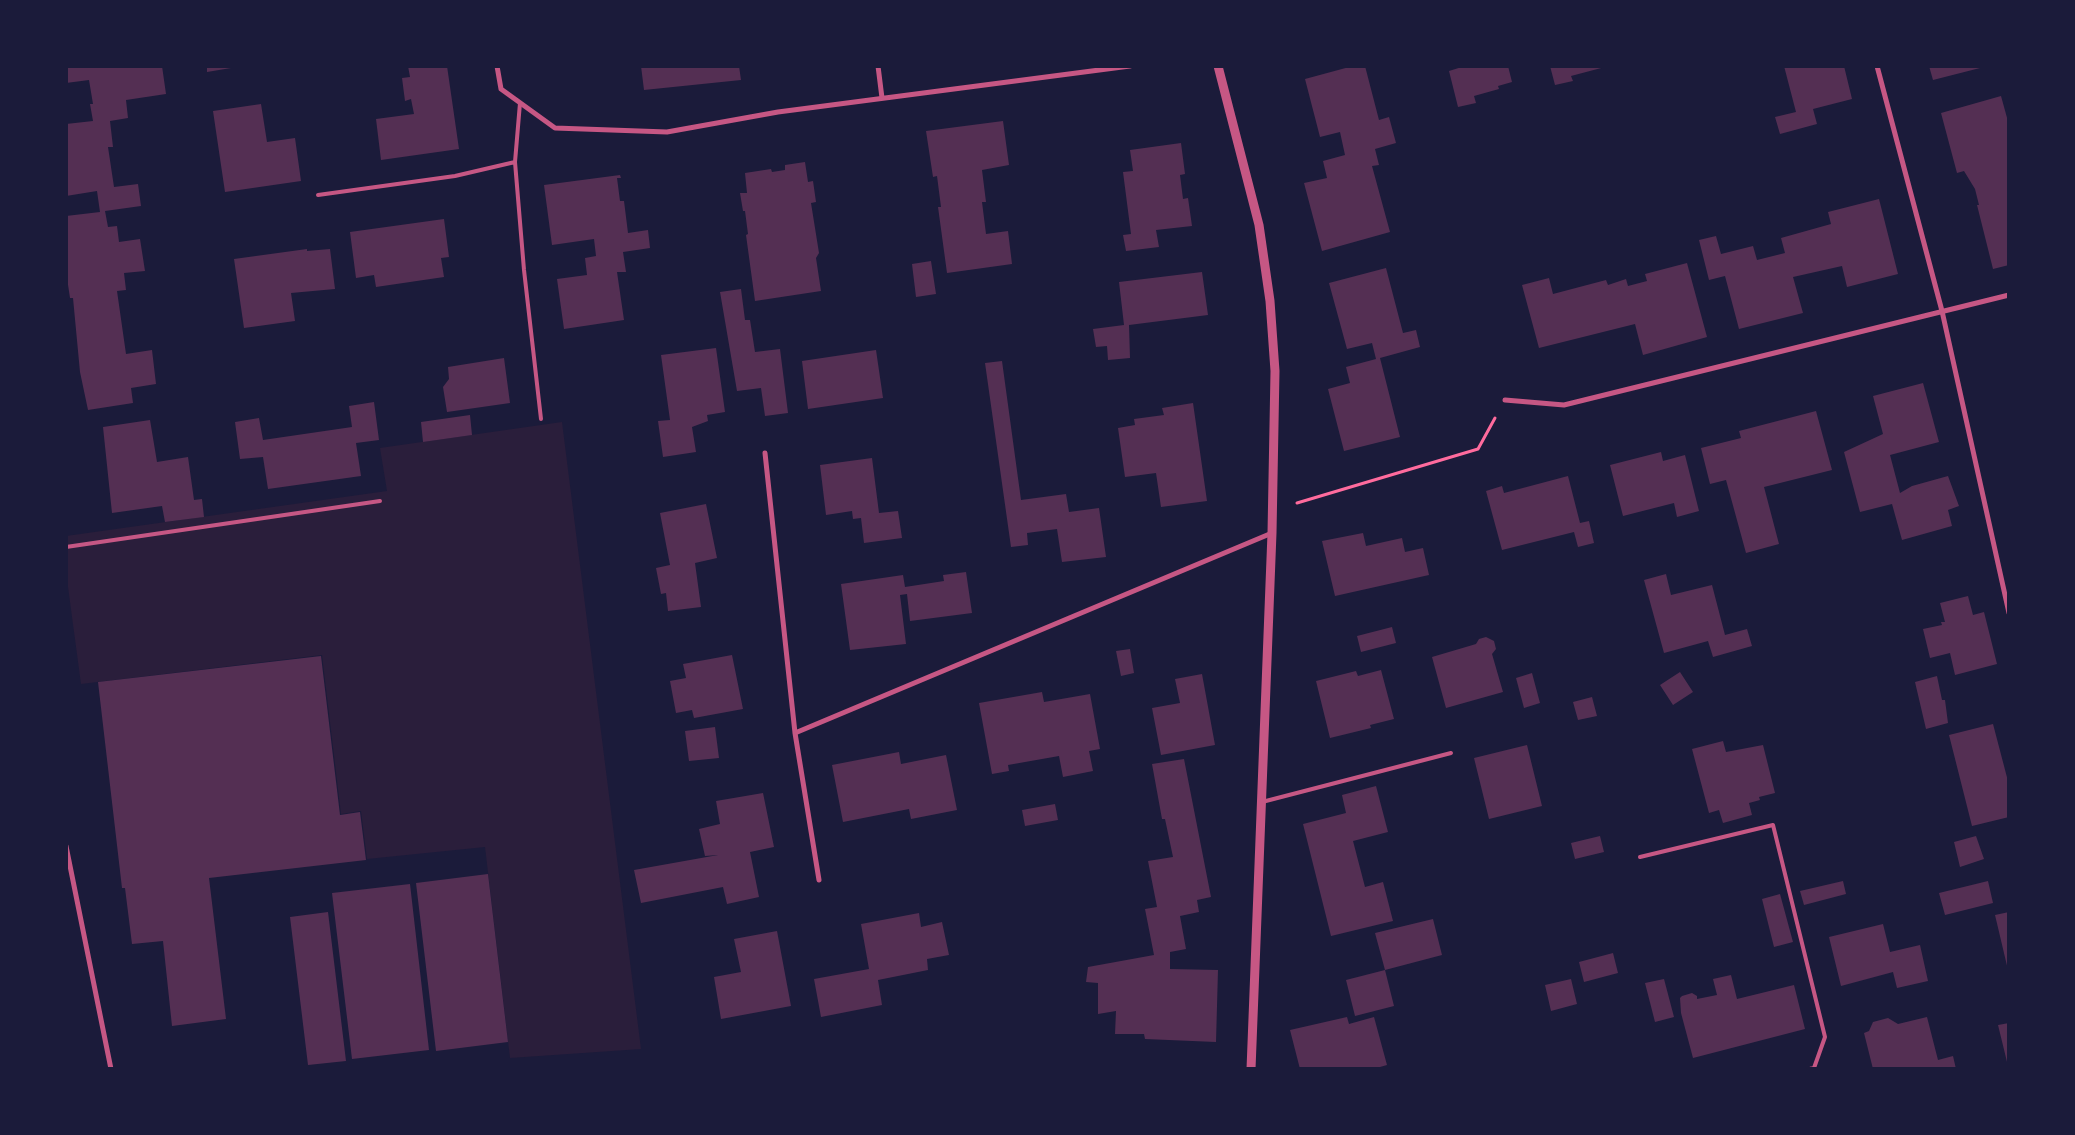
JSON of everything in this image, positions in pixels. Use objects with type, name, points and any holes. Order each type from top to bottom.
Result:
[{"type":"street","points":[[497,66],[501,89],[556,128],[668,132],[778,112],[1130,66]]},
{"type":"street","points":[[878,66],[882,98]]},
{"type":"street","points":[[1218,66],[1259,225],[1270,301],[1275,372],[1272,533],[1250,1069]]},
{"type":"street","points":[[1877,66],[1942,311],[2009,613]]},
{"type":"street","points":[[1505,400],[1564,405],[2009,295]]},
{"type":"street","points":[[765,453],[795,733],[819,880]]},
{"type":"street","points":[[795,733],[1272,533]]},
{"type":"street","points":[[66,846],[111,1069]]},
{"type":"lane","points":[[520,103],[515,162],[524,270],[541,420]]},
{"type":"lane","points":[[318,195],[455,176],[515,162]]},
{"type":"lane","points":[[66,547],[380,501]]},
{"type":"lane","points":[[1261,802],[1451,753]]},
{"type":"lane","points":[[1640,857],[1773,825],[1826,1037],[1813,1068]]},
{"type":"path","points":[[1272,511],[1478,449],[1505,400]]},
{"type":"shaded area","points":[[562,422],[641,1049],[510,1058],[485,847],[367,859],[361,811],[341,814],[322,655],[81,684],[66,572],[66,536],[387,491],[380,448]]},
{"type":"building","points":[[66,66],[162,66],[166,94],[126,100],[128,118],[110,121],[113,147],[108,147],[114,187],[138,184],[141,206],[105,211],[108,227],[117,226],[119,242],[140,239],[145,271],[124,273],[126,290],[117,291],[126,354],[152,350],[156,384],[131,388],[133,403],[88,410],[80,372],[73,298],[70,298],[67,278],[66,216],[100,212],[97,191],[66,196],[66,124],[93,121],[90,104],[93,104],[89,80],[66,83]]},
{"type":"building","points":[[207,66],[237,66],[237,67],[207,72]]},
{"type":"building","points":[[408,66],[447,66],[459,149],[381,160],[376,119],[414,114],[411,99],[405,101],[402,78],[410,77]]},
{"type":"building","points":[[641,66],[739,66],[741,80],[644,90]]},
{"type":"building","points":[[1353,66],[1365,66],[1379,120],[1389,117],[1396,143],[1375,149],[1379,165],[1372,166],[1390,232],[1322,251],[1304,183],[1327,178],[1323,161],[1345,155],[1340,132],[1320,137],[1305,79]]},
{"type":"building","points":[[1465,66],[1508,66],[1512,82],[1498,86],[1499,89],[1474,96],[1476,103],[1458,107],[1449,71]]},
{"type":"building","points":[[1550,66],[1605,67],[1571,76],[1573,81],[1555,85]]},
{"type":"building","points":[[1784,66],[1844,66],[1852,99],[1813,109],[1817,124],[1780,134],[1775,117],[1796,112]]},
{"type":"building","points":[[1929,66],[1984,66],[1984,67],[1933,80]]},
{"type":"building","points":[[2001,96],[2009,125],[2009,265],[1993,269],[1977,205],[1979,205],[1975,189],[1964,171],[1957,173],[1941,113]]},
{"type":"building","points":[[261,104],[267,142],[295,138],[301,181],[225,192],[213,111]]},
{"type":"building","points":[[1003,121],[1009,165],[982,170],[986,202],[982,202],[986,234],[1008,231],[1012,264],[947,273],[938,207],[941,207],[937,176],[933,177],[926,131]]},
{"type":"building","points":[[1181,143],[1185,174],[1180,175],[1183,199],[1188,198],[1192,226],[1156,230],[1159,247],[1126,251],[1123,235],[1131,234],[1123,172],[1133,171],[1130,150]]},
{"type":"building","points":[[805,162],[808,182],[813,181],[816,202],[811,203],[819,253],[816,258],[821,291],[755,301],[746,235],[748,234],[745,211],[743,211],[740,193],[747,193],[745,173],[771,169],[772,172],[785,170],[785,165]]},
{"type":"building","points":[[620,175],[621,178],[617,178],[620,201],[624,201],[628,233],[648,230],[650,248],[623,252],[626,272],[617,272],[624,320],[564,329],[557,279],[587,275],[585,258],[596,256],[594,239],[552,245],[544,185]]},
{"type":"building","points":[[1879,199],[1898,274],[1847,287],[1842,266],[1793,277],[1803,313],[1739,329],[1725,276],[1709,280],[1699,240],[1716,236],[1721,254],[1753,246],[1757,260],[1785,253],[1781,238],[1831,224],[1828,212]]},
{"type":"building","points":[[444,219],[449,257],[441,258],[444,277],[376,287],[374,275],[356,278],[350,232]]},
{"type":"building","points":[[307,249],[307,251],[330,249],[335,289],[291,293],[295,321],[244,328],[234,259]]},
{"type":"building","points":[[931,261],[936,294],[916,297],[912,264]]},
{"type":"building","points":[[1687,263],[1707,337],[1643,355],[1635,324],[1539,348],[1522,285],[1549,278],[1553,294],[1606,280],[1608,285],[1626,279],[1628,286],[1647,281],[1645,274]]},
{"type":"building","points":[[1386,268],[1403,333],[1416,330],[1420,347],[1380,358],[1400,437],[1344,451],[1328,389],[1350,383],[1346,367],[1376,359],[1372,343],[1347,349],[1329,283]]},
{"type":"building","points":[[1202,272],[1208,315],[1129,325],[1130,358],[1108,360],[1107,346],[1096,347],[1093,329],[1124,325],[1119,282]]},
{"type":"building","points":[[741,289],[745,320],[750,320],[755,352],[780,349],[788,413],[765,416],[761,388],[737,391],[720,292]]},
{"type":"building","points":[[716,348],[725,412],[707,415],[708,421],[692,427],[696,452],[663,457],[658,421],[670,420],[661,355]]},
{"type":"building","points":[[876,350],[883,398],[808,409],[802,361]]},
{"type":"building","points":[[504,358],[510,403],[447,412],[443,387],[449,379],[448,367]]},
{"type":"building","points":[[1002,361],[1021,500],[1066,494],[1069,512],[1099,508],[1106,557],[1062,562],[1057,529],[1027,533],[1028,545],[1011,547],[985,363]]},
{"type":"building","points":[[1923,383],[1939,442],[1890,455],[1900,493],[1912,486],[1948,476],[1959,506],[1948,510],[1952,526],[1902,540],[1892,504],[1860,512],[1844,452],[1883,434],[1873,396]]},
{"type":"building","points":[[374,402],[379,440],[356,443],[361,476],[268,489],[263,457],[240,459],[235,422],[259,418],[263,440],[352,427],[349,406]]},
{"type":"building","points":[[1193,403],[1207,501],[1161,507],[1156,473],[1125,477],[1118,428],[1135,425],[1134,419],[1164,415],[1162,408]]},
{"type":"building","points":[[1816,411],[1832,470],[1764,487],[1779,544],[1746,553],[1726,480],[1710,484],[1701,448],[1741,438],[1739,431]]},
{"type":"building","points":[[470,415],[472,435],[423,442],[421,422]]},
{"type":"building","points":[[150,420],[157,462],[188,457],[194,500],[202,499],[204,517],[165,522],[162,506],[112,513],[103,427]]},
{"type":"building","points":[[1661,452],[1663,461],[1685,455],[1699,511],[1677,517],[1674,503],[1623,516],[1610,465]]},
{"type":"building","points":[[872,458],[879,513],[898,511],[902,538],[864,543],[861,518],[853,519],[852,511],[826,515],[820,465]]},
{"type":"building","points":[[1568,476],[1580,523],[1589,521],[1594,543],[1578,547],[1574,532],[1502,550],[1486,491],[1502,486],[1504,493]]},
{"type":"building","points":[[706,504],[717,558],[695,563],[701,607],[668,611],[666,593],[661,594],[656,568],[670,565],[660,513]]},
{"type":"building","points":[[1363,533],[1366,546],[1402,538],[1405,552],[1423,548],[1429,575],[1335,596],[1322,541]]},
{"type":"building","points":[[966,572],[972,613],[910,621],[907,594],[900,595],[906,644],[850,650],[841,584],[903,575],[905,587],[944,581],[943,575]]},
{"type":"building","points":[[1666,574],[1671,595],[1712,585],[1725,635],[1747,629],[1752,646],[1713,657],[1708,641],[1664,653],[1644,580]]},
{"type":"building","points":[[1968,596],[1973,615],[1984,612],[1997,664],[1955,675],[1950,653],[1930,658],[1923,629],[1942,625],[1941,622],[1945,622],[1940,603]]},
{"type":"building","points":[[1392,627],[1396,643],[1361,652],[1357,636]]},
{"type":"building","points":[[1486,637],[1494,641],[1496,649],[1492,654],[1503,692],[1446,708],[1432,657],[1476,644],[1479,639]]},
{"type":"building","points":[[1130,649],[1134,673],[1121,676],[1116,651]]},
{"type":"building","points":[[732,655],[743,709],[694,718],[692,710],[676,713],[670,681],[686,678],[683,664]]},
{"type":"building","points":[[321,656],[340,815],[360,812],[366,860],[209,878],[226,1019],[172,1026],[163,941],[132,944],[125,888],[122,888],[98,682]]},
{"type":"building","points":[[1381,670],[1394,719],[1370,725],[1371,728],[1330,738],[1316,681],[1356,671],[1358,676]]},
{"type":"building","points":[[1680,672],[1693,692],[1673,705],[1660,685]]},
{"type":"building","points":[[1532,673],[1540,703],[1524,708],[1516,678]]},
{"type":"building","points":[[1202,674],[1215,745],[1161,755],[1152,708],[1180,703],[1175,679]]},
{"type":"building","points":[[1937,676],[1942,700],[1945,700],[1948,723],[1926,729],[1915,682]]},
{"type":"building","points":[[1042,692],[1044,702],[1090,694],[1100,749],[1089,751],[1093,771],[1063,777],[1059,756],[1008,765],[1009,771],[992,774],[979,703]]},
{"type":"building","points":[[1592,697],[1597,716],[1578,720],[1573,702]]},
{"type":"building","points":[[1993,724],[2009,785],[2009,817],[1972,826],[1949,735]]},
{"type":"building","points":[[715,727],[719,758],[689,761],[685,731]]},
{"type":"building","points":[[1723,741],[1726,752],[1763,745],[1775,793],[1759,797],[1760,800],[1749,803],[1752,815],[1723,823],[1719,810],[1709,813],[1692,749]]},
{"type":"building","points":[[1527,745],[1542,806],[1489,819],[1474,758]]},
{"type":"building","points":[[899,752],[901,764],[946,755],[957,810],[911,819],[909,809],[843,822],[832,765]]},
{"type":"building","points":[[1184,759],[1211,897],[1197,900],[1199,912],[1180,916],[1186,949],[1170,952],[1170,969],[1218,970],[1216,1042],[1145,1039],[1144,1034],[1115,1034],[1116,1011],[1098,1014],[1098,983],[1086,982],[1088,967],[1154,955],[1145,909],[1157,907],[1148,861],[1173,857],[1165,819],[1162,819],[1152,764]]},
{"type":"building","points":[[1376,786],[1388,832],[1353,841],[1365,887],[1383,882],[1393,921],[1331,936],[1303,824],[1346,813],[1342,795]]},
{"type":"building","points":[[763,793],[774,847],[750,852],[759,897],[727,904],[723,887],[641,903],[634,870],[718,855],[705,856],[699,829],[720,824],[716,801]]},
{"type":"building","points":[[1055,804],[1058,820],[1025,826],[1022,810]]},
{"type":"building","points":[[1600,836],[1604,852],[1575,859],[1571,843]]},
{"type":"building","points":[[1976,836],[1984,859],[1960,867],[1954,842]]},
{"type":"building","points":[[488,874],[508,1042],[436,1051],[416,883]]},
{"type":"building","points":[[1843,881],[1846,894],[1804,905],[1800,891]]},
{"type":"building","points":[[1988,881],[1993,903],[1945,915],[1939,893]]},
{"type":"building","points":[[410,884],[429,1050],[352,1059],[332,893]]},
{"type":"building","points":[[1780,894],[1793,942],[1774,947],[1762,899]]},
{"type":"building","points":[[328,912],[346,1061],[308,1065],[290,917]]},
{"type":"building","points":[[2009,912],[2009,970],[2008,970],[1995,915]]},
{"type":"building","points":[[919,913],[921,927],[942,922],[949,955],[927,959],[928,970],[878,980],[882,1005],[821,1017],[814,979],[869,969],[861,924]]},
{"type":"building","points":[[1433,919],[1442,955],[1385,970],[1375,933]]},
{"type":"building","points":[[1883,924],[1890,952],[1920,945],[1928,981],[1897,988],[1893,972],[1841,986],[1829,937]]},
{"type":"building","points":[[777,931],[791,1006],[721,1019],[714,977],[741,972],[734,939]]},
{"type":"building","points":[[1613,953],[1618,973],[1584,982],[1579,962]]},
{"type":"building","points":[[1385,970],[1394,1006],[1355,1016],[1346,980]]},
{"type":"building","points":[[1731,975],[1737,999],[1794,985],[1805,1029],[1693,1058],[1681,1013],[1680,998],[1692,993],[1697,996],[1697,999],[1717,995],[1713,979]]},
{"type":"building","points":[[1571,979],[1577,1004],[1551,1011],[1545,985]]},
{"type":"building","points":[[1664,979],[1674,1017],[1655,1022],[1645,983]]},
{"type":"building","points":[[1347,1017],[1349,1024],[1374,1017],[1387,1065],[1373,1069],[1300,1069],[1290,1030]]},
{"type":"building","points":[[1927,1017],[1938,1060],[1953,1056],[1956,1069],[1920,1069],[1919,1067],[1913,1069],[1873,1069],[1864,1033],[1869,1031],[1873,1022],[1888,1018],[1898,1024]]},
{"type":"building","points":[[2009,1023],[2009,1066],[2008,1066],[1998,1025]]}]
